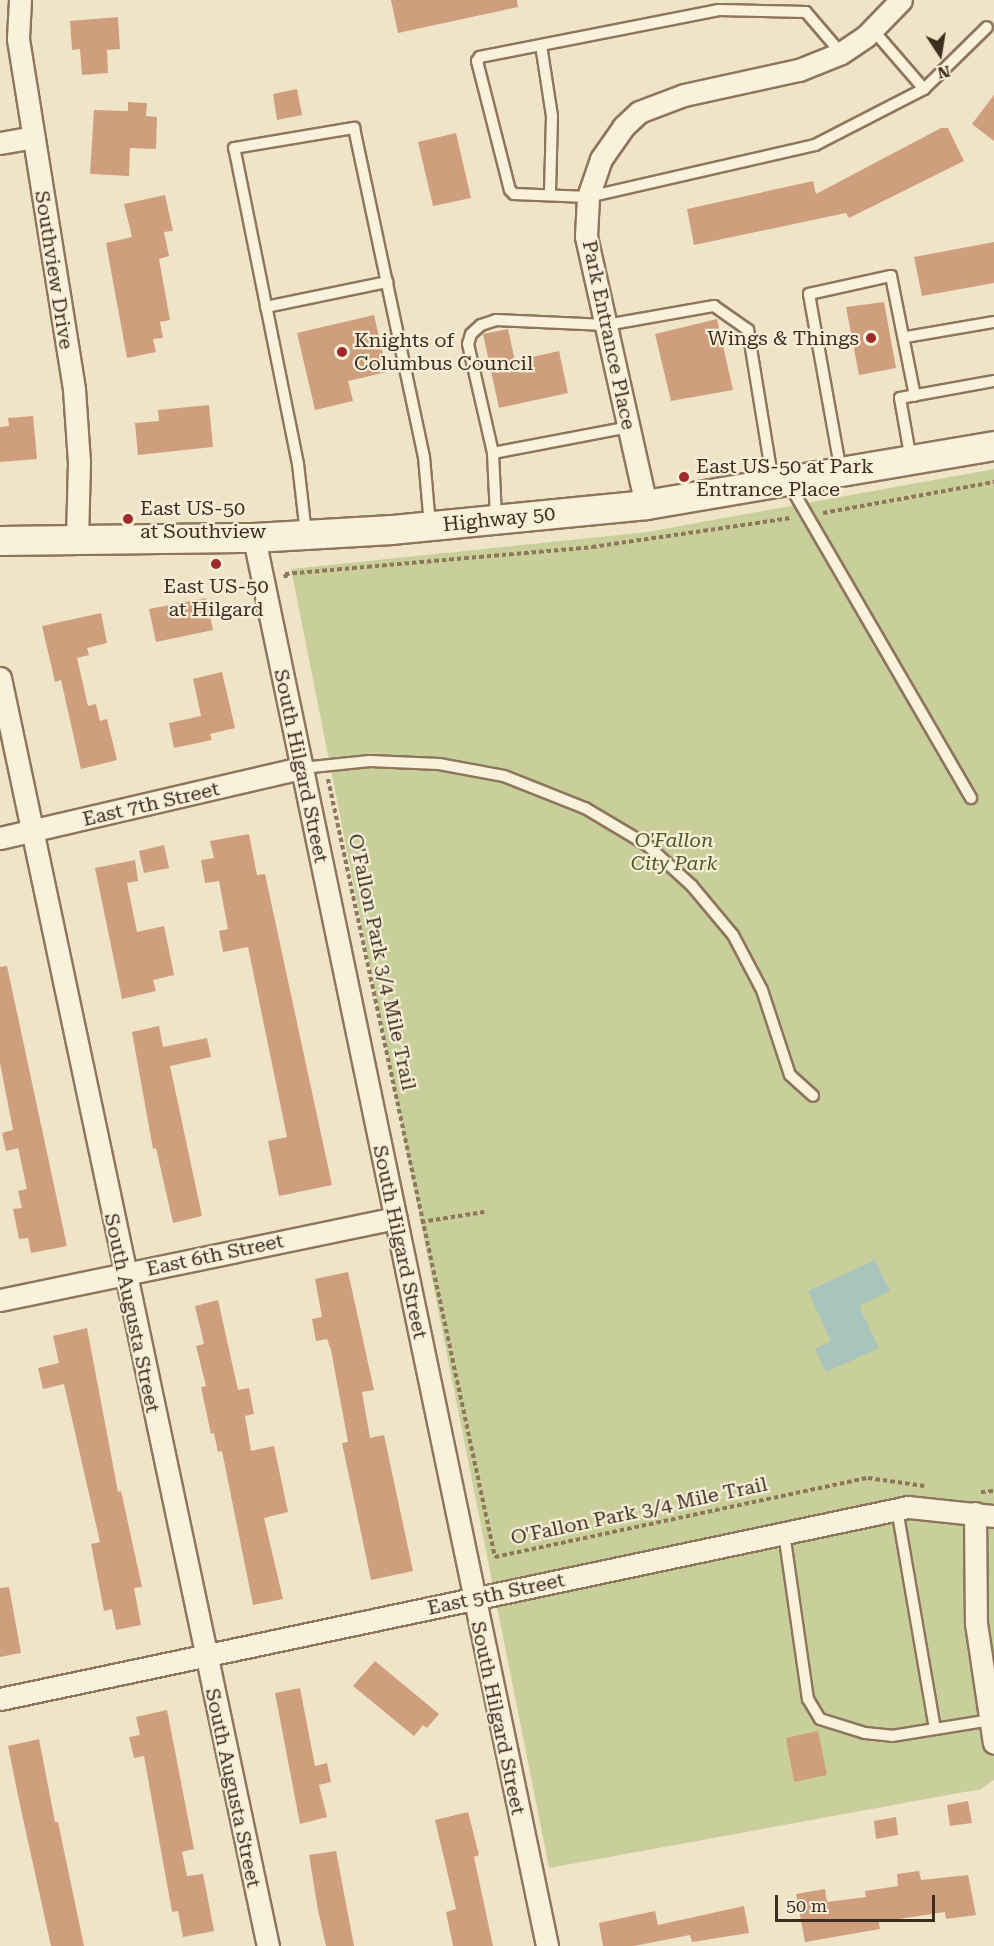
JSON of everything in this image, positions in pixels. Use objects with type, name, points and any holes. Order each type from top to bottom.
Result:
[{"type":"main road","name":"Highway 50","points":[[0,542],[254,538],[430,526],[646,505],[994,446]]},
{"type":"street","name":"Southview Drive","points":[[20,0],[18,39],[74,389],[79,462],[77,541]]},
{"type":"street","name":"Park Entrance Place","points":[[646,505],[586,236],[588,197],[612,142],[639,112],[684,95],[799,70],[841,53],[873,30],[901,0]]},
{"type":"street","points":[[0,142],[33,137]]},
{"type":"street","name":"South Hilgard Street","points":[[254,538],[396,1218],[472,1599],[547,1946]]},
{"type":"street","name":"South Augusta Street","points":[[0,678],[35,831],[123,1274],[268,1946]]},
{"type":"street","name":"East 7th Street","points":[[0,838],[302,768]]},
{"type":"street","name":"East 6th Street","points":[[0,1300],[396,1218]]},
{"type":"street","points":[[980,1507],[976,1623],[994,1743]]},
{"type":"street","name":"East 5th Street","points":[[0,1699],[897,1509],[980,1507]]},
{"type":"lane","points":[[841,53],[816,20],[806,12],[792,9],[719,10],[480,57],[477,61],[510,190],[514,194],[588,197],[815,144],[924,89],[987,27]]},
{"type":"lane","points":[[873,30],[924,89]]},
{"type":"lane","points":[[541,45],[552,116],[550,195]]},
{"type":"lane","points":[[306,535],[298,464],[234,148],[354,128],[424,457],[430,526]]},
{"type":"lane","points":[[841,472],[809,294],[891,276],[906,337],[915,396]]},
{"type":"lane","points":[[266,307],[387,282]]},
{"type":"lane","points":[[496,519],[493,453],[471,368],[468,344],[471,334],[496,320],[606,325],[714,306],[748,330],[780,482],[810,515],[971,798]]},
{"type":"lane","points":[[906,337],[994,321]]},
{"type":"lane","points":[[911,460],[900,398],[994,381]]},
{"type":"lane","points":[[493,453],[629,427]]},
{"type":"lane","points":[[302,768],[369,760],[439,764],[504,776],[585,807],[647,845],[692,886],[733,934],[762,990],[790,1075],[813,1096]]},
{"type":"lane","points":[[897,1509],[935,1730]]},
{"type":"lane","points":[[784,1533],[808,1699],[820,1719],[865,1733],[892,1736],[991,1720]]},
{"type":"path","points":[[287,586],[285,574],[592,547],[810,515],[994,482]]},
{"type":"path","name":"O'Fallon Park 3/4 Mile Trail","points":[[325,766],[421,1222],[495,1557],[868,1478],[931,1487]]},
{"type":"path","points":[[421,1222],[484,1212]]},
{"type":"path","points":[[980,1507],[994,1491]]},
{"type":"green space","name":"O'Fallon City Park","points":[[994,469],[994,1780],[981,1789],[549,1868],[291,569],[647,532]]},
{"type":"water","points":[[875,1260],[890,1291],[859,1306],[879,1348],[826,1372],[815,1349],[831,1341],[808,1291]]},
{"type":"building","points":[[391,0],[517,0],[518,7],[398,33]]},
{"type":"building","points":[[118,17],[120,49],[107,50],[108,73],[82,75],[80,49],[72,50],[70,21]]},
{"type":"building","points":[[297,89],[302,115],[277,120],[273,94]]},
{"type":"building","points":[[994,95],[994,141],[972,124]]},
{"type":"building","points":[[128,102],[147,103],[146,116],[157,117],[156,149],[130,148],[129,176],[90,174],[94,110],[128,111]]},
{"type":"building","points":[[941,128],[948,128],[964,161],[849,218],[846,213],[694,245],[687,209],[813,181],[816,194]]},
{"type":"building","points":[[456,133],[471,198],[433,206],[418,142]]},
{"type":"building","points":[[165,195],[173,231],[164,232],[169,256],[159,259],[170,320],[160,322],[163,338],[153,339],[156,352],[127,358],[106,243],[132,237],[124,204]]},
{"type":"building","points":[[994,242],[994,283],[922,296],[914,257]]},
{"type":"building","name":"Wings & Things","points":[[884,302],[896,368],[859,375],[846,307]]},
{"type":"building","name":"Knights of Columbus Council","points":[[374,315],[387,372],[348,381],[353,401],[315,410],[297,333]]},
{"type":"building","points":[[717,319],[733,390],[671,401],[655,334]]},
{"type":"building","points":[[508,329],[515,361],[559,351],[568,393],[499,408],[483,334]]},
{"type":"building","points":[[209,405],[213,447],[138,455],[135,423],[159,421],[158,410]]},
{"type":"building","points":[[33,416],[37,459],[0,462],[0,427],[9,426],[8,418]]},
{"type":"building","points":[[206,598],[213,630],[156,642],[149,609]]},
{"type":"building","points":[[101,613],[107,643],[87,648],[89,655],[77,658],[88,706],[96,704],[100,721],[107,719],[117,760],[81,769],[61,680],[55,682],[42,626]]},
{"type":"building","points":[[222,672],[235,728],[210,734],[212,740],[174,748],[169,723],[201,716],[193,679]]},
{"type":"building","points":[[249,834],[257,875],[265,874],[332,1185],[279,1196],[268,1141],[287,1137],[248,947],[223,952],[219,931],[228,929],[219,881],[205,883],[201,860],[214,858],[210,841]]},
{"type":"building","points":[[164,845],[169,868],[144,873],[139,851]]},
{"type":"building","points":[[135,860],[138,881],[127,883],[137,932],[164,926],[174,975],[153,980],[156,991],[122,999],[95,868]]},
{"type":"building","points":[[7,966],[67,1246],[31,1253],[28,1238],[19,1239],[13,1209],[22,1208],[18,1191],[27,1189],[18,1148],[6,1151],[2,1133],[13,1130],[0,1063],[0,967]]},
{"type":"building","points":[[159,1026],[163,1047],[207,1038],[211,1057],[170,1066],[202,1216],[173,1223],[156,1148],[153,1149],[132,1032]]},
{"type":"building","points":[[348,1272],[374,1390],[362,1392],[370,1438],[384,1435],[413,1571],[371,1580],[342,1443],[348,1442],[331,1350],[327,1339],[316,1341],[312,1319],[322,1317],[315,1279]]},
{"type":"building","points":[[218,1300],[238,1390],[249,1388],[254,1414],[245,1416],[251,1451],[274,1446],[288,1512],[264,1518],[283,1599],[253,1605],[222,1451],[218,1452],[214,1433],[211,1434],[201,1387],[206,1386],[196,1346],[204,1344],[195,1306]]},
{"type":"building","points":[[87,1328],[118,1492],[121,1491],[142,1587],[134,1588],[141,1625],[116,1630],[112,1609],[104,1611],[91,1544],[100,1542],[64,1384],[43,1389],[38,1368],[59,1363],[53,1336]]},
{"type":"building","points":[[9,1587],[21,1653],[0,1657],[0,1588]]},
{"type":"building","points":[[375,1661],[439,1714],[427,1728],[423,1725],[414,1736],[353,1686]]},
{"type":"building","points":[[300,1688],[315,1766],[327,1763],[331,1782],[319,1785],[327,1817],[300,1824],[275,1693]]},
{"type":"building","points":[[167,1710],[194,1849],[182,1852],[187,1876],[203,1874],[214,1931],[183,1937],[178,1911],[172,1912],[144,1756],[134,1758],[129,1737],[140,1735],[136,1717]]},
{"type":"building","points":[[818,1731],[827,1775],[794,1782],[786,1738]]},
{"type":"building","points":[[39,1739],[55,1822],[58,1822],[84,1946],[51,1946],[20,1805],[8,1746]]},
{"type":"building","points":[[968,1801],[972,1823],[950,1826],[947,1805]]},
{"type":"building","points":[[468,1812],[479,1855],[474,1857],[493,1946],[453,1946],[446,1912],[456,1909],[435,1820]]},
{"type":"building","points":[[896,1817],[898,1835],[876,1839],[874,1821]]},
{"type":"building","points":[[336,1851],[354,1946],[326,1946],[318,1910],[309,1855]]},
{"type":"building","points":[[919,1871],[921,1880],[968,1875],[976,1915],[946,1919],[945,1912],[879,1922],[880,1929],[805,1942],[796,1894],[825,1889],[827,1902],[866,1897],[865,1891],[898,1886],[897,1874]]},
{"type":"building","points":[[744,1906],[749,1933],[692,1942],[690,1935],[634,1946],[603,1946],[599,1923],[655,1911],[658,1925]]},
{"type":"place","name":"Wings & Things","points":[[871,338]]},
{"type":"place","name":"Knights of Columbus Council","points":[[342,352]]},
{"type":"place","name":"East US-50 at Park Entrance Place","points":[[684,477]]},
{"type":"place","name":"East US-50 at Southview","points":[[128,519]]},
{"type":"place","name":"East US-50 at Hilgard","points":[[216,564]]}]
